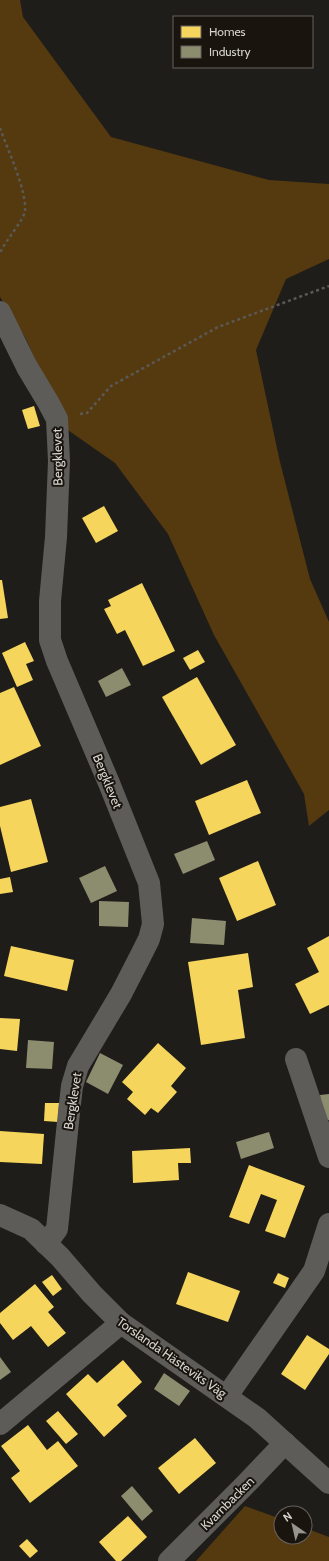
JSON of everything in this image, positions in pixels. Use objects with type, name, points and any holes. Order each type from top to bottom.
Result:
[{"type":"street","name":"Bergklevet","points":[[0,312],[56,419],[59,460],[56,537],[50,601],[50,640],[56,661],[109,784],[149,883],[153,924],[149,939],[127,982],[78,1066],[72,1086],[57,1228],[46,1244]]},
{"type":"street","points":[[296,1059],[329,1157]]},
{"type":"street","name":"Torslanda Hästeviks Väg","points":[[0,1215],[31,1229],[60,1257],[92,1294],[121,1323],[257,1418],[329,1483]]},
{"type":"street","points":[[227,1396],[314,1271],[326,1246],[329,1224]]},
{"type":"street","points":[[0,1424],[121,1323]]},
{"type":"street","name":"Kvarnbacken","points":[[169,1561],[285,1443]]},
{"type":"path","points":[[0,128],[22,187],[25,211],[0,253]]},
{"type":"path","points":[[56,419],[87,413],[111,386],[218,327],[329,286]]},
{"type":"shaded area","points":[[0,0],[20,0],[23,17],[111,137],[269,180],[329,184],[329,259],[286,279],[256,350],[280,462],[310,579],[329,622],[329,810],[309,826],[304,794],[214,635],[168,534],[115,463],[65,428],[26,339],[0,297]]},
{"type":"shaded area","points":[[245,1506],[273,1516],[273,1545],[313,1545],[313,1531],[329,1537],[329,1561],[196,1561]]},
{"type":"building: Homes","points":[[34,406],[40,426],[28,429],[22,410]]},
{"type":"building: Homes","points":[[104,506],[118,531],[96,543],[82,518]]},
{"type":"building: Homes","points":[[0,580],[2,580],[8,618],[0,619]]},
{"type":"building: Homes","points":[[142,583],[175,651],[143,666],[125,630],[117,634],[104,609],[111,606],[108,600]]},
{"type":"building: Homes","points":[[25,642],[34,661],[26,664],[33,680],[17,687],[2,653]]},
{"type":"building: Homes","points":[[198,650],[205,662],[190,670],[183,658]]},
{"type":"building: Homes","points":[[197,677],[236,745],[201,765],[162,697]]},
{"type":"building: Homes","points":[[14,687],[41,746],[0,765],[0,693]]},
{"type":"building: Homes","points":[[247,780],[261,813],[209,835],[195,801]]},
{"type":"building: Homes","points":[[31,799],[48,862],[11,872],[0,826],[0,807]]},
{"type":"building: Homes","points":[[258,861],[276,905],[237,921],[219,878]]},
{"type":"building: Homes","points":[[10,877],[13,892],[0,894],[0,879]]},
{"type":"building: Homes","points":[[329,936],[329,1005],[310,1014],[295,984],[319,972],[307,948]]},
{"type":"building: Homes","points":[[11,946],[74,960],[67,991],[4,976]]},
{"type":"building: Homes","points":[[248,953],[253,987],[238,990],[245,1038],[201,1045],[188,962]]},
{"type":"building: Homes","points":[[0,1018],[20,1019],[17,1051],[0,1049]]},
{"type":"building: Homes","points":[[158,1043],[186,1068],[171,1086],[177,1092],[158,1113],[151,1108],[145,1115],[127,1099],[133,1092],[122,1082]]},
{"type":"building: Homes","points":[[45,1103],[59,1103],[58,1122],[44,1121]]},
{"type":"building: Homes","points":[[0,1131],[44,1134],[42,1164],[0,1162]]},
{"type":"building: Homes","points":[[190,1148],[191,1163],[178,1163],[179,1180],[133,1183],[132,1151]]},
{"type":"building: Homes","points":[[249,1165],[305,1186],[285,1238],[265,1231],[277,1200],[261,1194],[249,1224],[229,1217]]},
{"type":"building: Homes","points":[[188,1272],[240,1291],[228,1322],[176,1304]]},
{"type":"building: Homes","points":[[278,1273],[289,1278],[285,1288],[273,1283]]},
{"type":"building: Homes","points":[[52,1275],[62,1289],[53,1296],[42,1282]]},
{"type":"building: Homes","points":[[35,1284],[54,1307],[48,1312],[66,1333],[48,1347],[31,1326],[13,1340],[0,1323],[0,1313]]},
{"type":"building: Homes","points":[[307,1335],[329,1349],[329,1354],[305,1390],[281,1374]]},
{"type":"building: Homes","points":[[123,1360],[142,1382],[117,1405],[127,1416],[104,1437],[66,1394],[88,1374],[97,1383]]},
{"type":"building: Homes","points":[[58,1411],[78,1434],[66,1444],[46,1421]]},
{"type":"building: Homes","points":[[28,1425],[47,1450],[58,1441],[78,1466],[30,1503],[11,1478],[20,1471],[1,1446]]},
{"type":"building: Homes","points":[[195,1438],[216,1463],[179,1494],[158,1468]]},
{"type":"building: Homes","points":[[128,1516],[147,1537],[121,1561],[116,1561],[99,1542]]},
{"type":"building: Homes","points":[[27,1539],[38,1551],[30,1558],[19,1546]]},
{"type":"building: Industry","points":[[122,668],[131,685],[106,697],[98,681]]},
{"type":"building: Industry","points":[[207,841],[215,860],[183,874],[174,854]]},
{"type":"building: Industry","points":[[105,866],[117,891],[91,903],[79,878]]},
{"type":"building: Industry","points":[[99,901],[129,902],[128,927],[99,926]]},
{"type":"building: Industry","points":[[192,918],[226,921],[224,945],[190,943]]},
{"type":"building: Industry","points":[[28,1040],[54,1042],[52,1069],[26,1068]]},
{"type":"building: Industry","points":[[100,1053],[123,1065],[108,1094],[86,1082]]},
{"type":"building: Industry","points":[[329,1094],[329,1120],[323,1121],[320,1095]]},
{"type":"building: Industry","points":[[269,1132],[274,1148],[241,1159],[236,1142]]},
{"type":"building: Industry","points":[[0,1357],[11,1372],[0,1380]]},
{"type":"building: Industry","points":[[164,1373],[190,1391],[179,1406],[154,1389]]},
{"type":"building: Industry","points":[[132,1486],[153,1511],[142,1521],[121,1496]]}]
